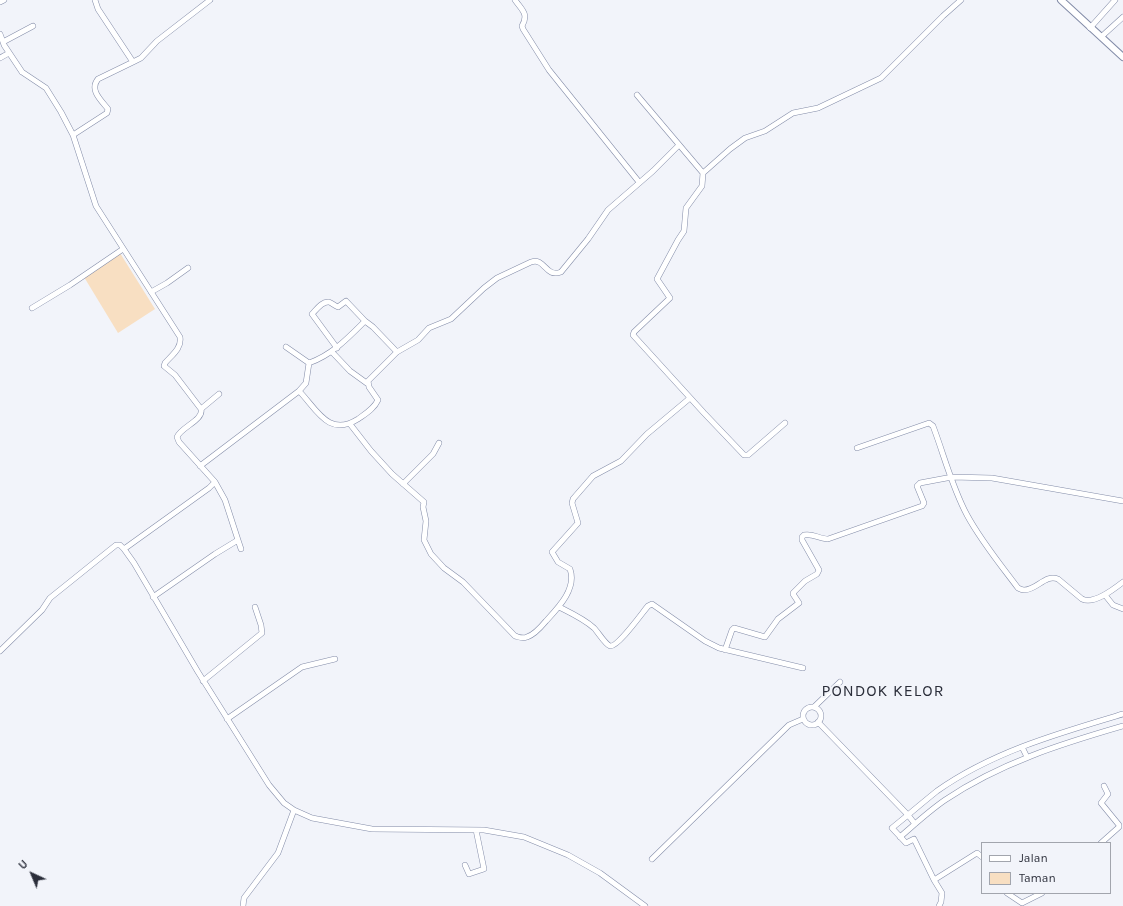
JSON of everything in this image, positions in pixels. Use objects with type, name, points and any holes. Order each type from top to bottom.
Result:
[{"type":"street","points":[[0,2],[4,0]]},
{"type":"street","points":[[94,0],[133,62]]},
{"type":"street","points":[[73,135],[107,113],[108,109],[94,88],[94,84],[98,79],[140,58],[149,48],[210,0]]},
{"type":"street","points":[[515,0],[525,13],[526,19],[522,29],[542,60],[639,182]]},
{"type":"street","points":[[785,423],[748,455],[745,455],[690,398],[633,335],[634,332],[670,298],[657,279],[684,231],[686,208],[702,186],[703,173],[745,138],[765,131],[793,113],[818,108],[881,78],[961,0]]},
{"type":"street","points":[[1061,0],[1123,57]]},
{"type":"street","points":[[1090,28],[1115,0]]},
{"type":"street","points":[[1101,38],[1123,17]]},
{"type":"street","points":[[3,42],[34,26]]},
{"type":"street","points":[[0,34],[9,53],[22,72],[46,88],[62,112],[73,135],[96,206],[180,337],[181,342],[179,347],[164,366],[175,375],[201,409],[202,414],[179,432],[177,437],[179,442],[215,482],[225,500],[241,549]]},
{"type":"street","points":[[0,58],[9,53]]},
{"type":"street","points":[[637,95],[703,173]]},
{"type":"street","points":[[368,384],[368,381],[397,352],[418,340],[429,328],[451,319],[497,278],[536,260],[552,273],[555,274],[561,272],[588,239],[608,210],[653,171],[679,145]]},
{"type":"street","points":[[32,308],[123,250]]},
{"type":"street","points":[[151,292],[188,268]]},
{"type":"street","points":[[337,348],[312,314],[323,303],[327,302],[338,307],[346,301],[397,352]]},
{"type":"street","points":[[308,363],[325,357],[332,352],[365,321]]},
{"type":"street","points":[[286,347],[308,363]]},
{"type":"street","points":[[299,391],[327,422],[350,424],[369,411],[378,400],[368,384],[350,371],[332,352]]},
{"type":"street","points":[[200,466],[299,391],[306,383],[308,363]]},
{"type":"street","points":[[201,409],[219,394]]},
{"type":"street","points":[[350,424],[371,451],[403,484],[424,502],[423,507],[426,521],[424,540],[431,554],[444,568],[463,582],[515,636],[521,638],[527,637],[537,630],[559,607],[570,587],[571,572],[568,567],[558,562],[552,552],[578,523],[572,499],[593,476],[619,462],[647,434],[690,398]]},
{"type":"street","points":[[858,448],[929,423],[931,424],[967,514],[983,540],[1018,588],[1024,590],[1030,589],[1047,579],[1054,577],[1085,601],[1091,601],[1105,595],[1123,582]]},
{"type":"street","points":[[403,484],[433,454],[439,443]]},
{"type":"street","points":[[726,650],[734,628],[765,637],[778,619],[799,603],[793,592],[819,572],[801,538],[804,535],[814,535],[823,539],[828,539],[923,505],[917,486],[918,484],[952,477],[998,478],[1123,501]]},
{"type":"street","points":[[124,549],[209,488],[215,482]]},
{"type":"street","points":[[153,597],[214,554],[238,540]]},
{"type":"street","points":[[0,652],[42,610],[50,598],[118,544],[124,549],[203,681],[272,790],[284,803],[294,810],[312,818],[372,829],[484,830],[524,837],[568,855],[600,873],[616,883],[645,906]]},
{"type":"street","points":[[1105,595],[1113,605],[1123,608]]},
{"type":"street","points":[[559,607],[578,617],[594,628],[607,644],[611,646],[615,645],[621,640],[648,606],[652,604],[705,641],[719,648],[803,668]]},
{"type":"street","points":[[203,681],[262,633],[255,607]]},
{"type":"street","points":[[227,719],[302,667],[335,659]]},
{"type":"street","points":[[814,707],[819,710],[821,716],[818,722],[813,725],[807,723],[804,719],[804,712],[808,708],[814,707],[840,682]]},
{"type":"street","points":[[939,906],[942,894],[914,838],[906,843],[892,828],[938,790],[973,769],[1022,746],[1054,734],[1123,714]]},
{"type":"street","points":[[652,859],[790,725],[804,719]]},
{"type":"street","points":[[818,722],[915,824]]},
{"type":"street","points":[[900,837],[945,800],[979,779],[1027,757],[1058,745],[1122,727]]},
{"type":"street","points":[[1022,746],[1027,757]]},
{"type":"street","points":[[1102,842],[1119,825],[1100,803],[1108,794],[1104,786]]},
{"type":"street","points":[[243,906],[244,898],[278,853],[294,810]]},
{"type":"street","points":[[465,864],[469,874],[484,869],[476,830]]},
{"type":"street","points":[[934,880],[977,853],[981,856]]},
{"type":"street","points":[[1008,894],[1023,904],[1040,894]]},
{"type":"green space","points":[[120,253],[155,309],[118,333],[84,277]]},
{"type":"district","name":"PONDOK KELOR","points":[[883,691]]}]
